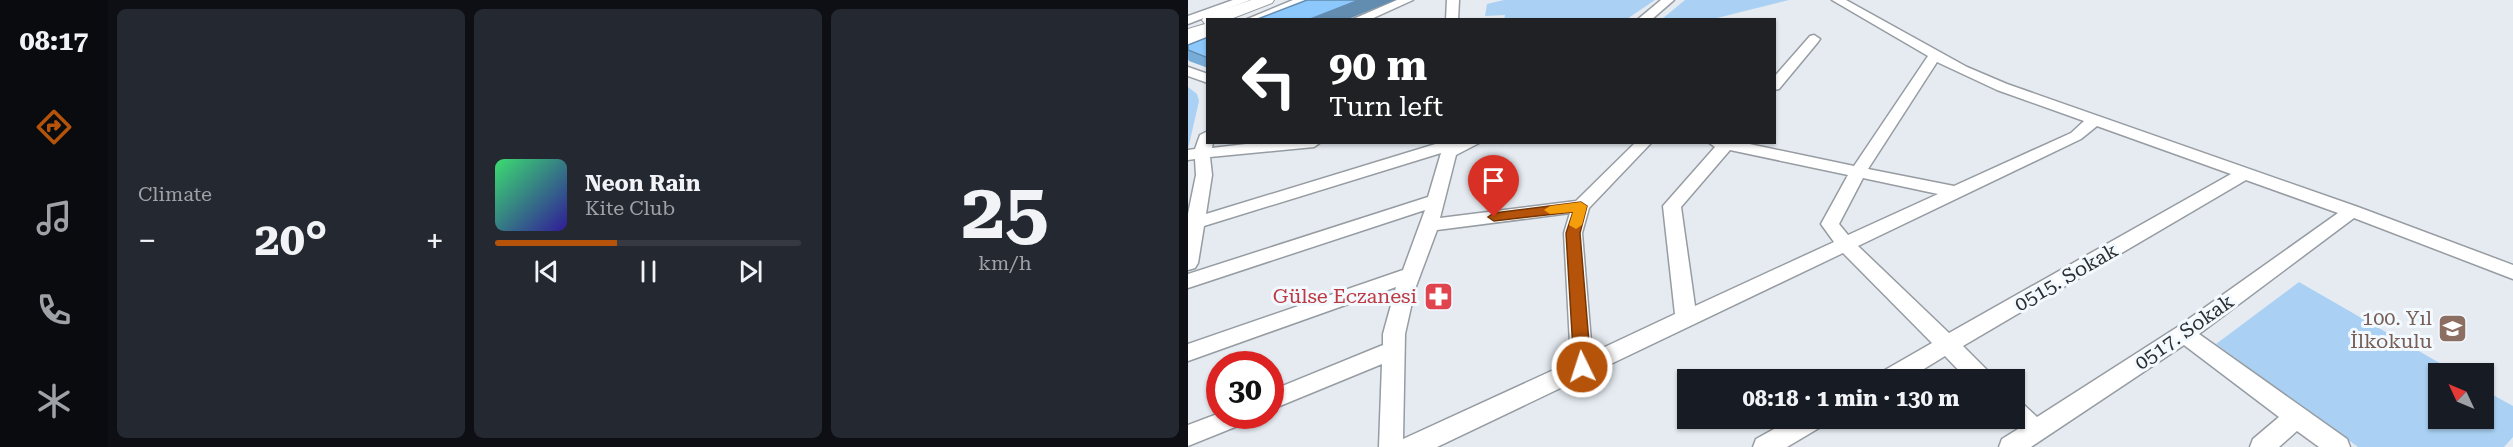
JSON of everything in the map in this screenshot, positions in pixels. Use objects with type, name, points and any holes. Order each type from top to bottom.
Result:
[{"type":"highway","points":[[1236,18],[1274,4]]},
{"type":"highway","points":[[1217,18],[1274,4]]},
{"type":"highway","points":[[1188,28],[1206,21]]},
{"type":"highway","points":[[1188,35],[1206,29]]},
{"type":"street","points":[[1188,20],[1244,0]]},
{"type":"street","points":[[1254,18],[1274,4],[1304,0]]},
{"type":"street","points":[[1362,18],[1407,0]]},
{"type":"street","points":[[1452,18],[1453,0]]},
{"type":"street","points":[[1646,18],[1668,0]]},
{"type":"street","points":[[1838,0],[1935,55],[2002,87],[2352,211],[2513,272]]},
{"type":"street","points":[[1274,4],[1291,18]]},
{"type":"street","points":[[1188,43],[1206,37]]},
{"type":"street","points":[[1776,85],[1814,39]]},
{"type":"street","points":[[1935,55],[1858,172],[1830,224],[1845,244],[1972,369]]},
{"type":"street","points":[[1188,71],[1206,78]]},
{"type":"street","points":[[1412,447],[2076,136],[2096,119]]},
{"type":"street","points":[[1188,263],[1196,177],[1195,154],[1206,138]]},
{"type":"street","points":[[1195,154],[1294,144]]},
{"type":"street","points":[[1582,367],[1573,233],[1581,206],[1643,144]]},
{"type":"street","points":[[1686,319],[1672,206],[1722,144]]},
{"type":"street","points":[[1728,144],[1955,192]]},
{"type":"street","points":[[1391,447],[1394,334],[1410,274],[1430,225],[1450,146]]},
{"type":"street","points":[[1192,224],[1450,146]]},
{"type":"street","name":"0515. Sokak","points":[[1905,369],[2246,173]]},
{"type":"street","points":[[1188,281],[1437,200]]},
{"type":"street","points":[[1430,225],[1581,206]]},
{"type":"street","name":"0517. Sokak","points":[[2011,447],[2184,334],[2352,211]]},
{"type":"street","points":[[1188,353],[1410,274]]},
{"type":"street","points":[[2184,334],[2295,418],[2338,447]]},
{"type":"street","points":[[1284,395],[1394,350]]},
{"type":"street","points":[[2262,447],[2295,418]]},
{"type":"street","points":[[2025,420],[2035,430]]},
{"type":"street","points":[[1188,436],[1206,429]]},
{"type":"street","points":[[1765,447],[1797,429]]},
{"type":"shaded area","points":[[1504,0],[1655,0],[1628,18],[1504,18],[1505,15],[1485,16],[1487,4]]},
{"type":"shaded area","points":[[1685,0],[1789,0],[1717,18],[1663,18]]},
{"type":"shaded area","points":[[1188,87],[1197,94],[1199,101],[1188,149]]},
{"type":"shaded area","points":[[2299,282],[2440,363],[2428,363],[2428,429],[2494,429],[2494,396],[2513,406],[2513,437],[2504,447],[2358,447],[2216,344]]},
{"type":"building","points":[[1307,0],[1359,0],[1313,18],[1260,18]]},
{"type":"building","points":[[1206,38],[1206,57],[1188,50],[1188,45]]},
{"type":"slow traffic","points":[[1550,210],[1581,206],[1576,225]]},
{"type":"place","name":"Gülse Eczanesi","points":[[1438,296]]},
{"type":"place","name":"100. Yıl İlkokulu","points":[[2453,329]]},
{"type":"route","points":[[1494,217],[1581,206],[1573,233],[1582,367]]}]
